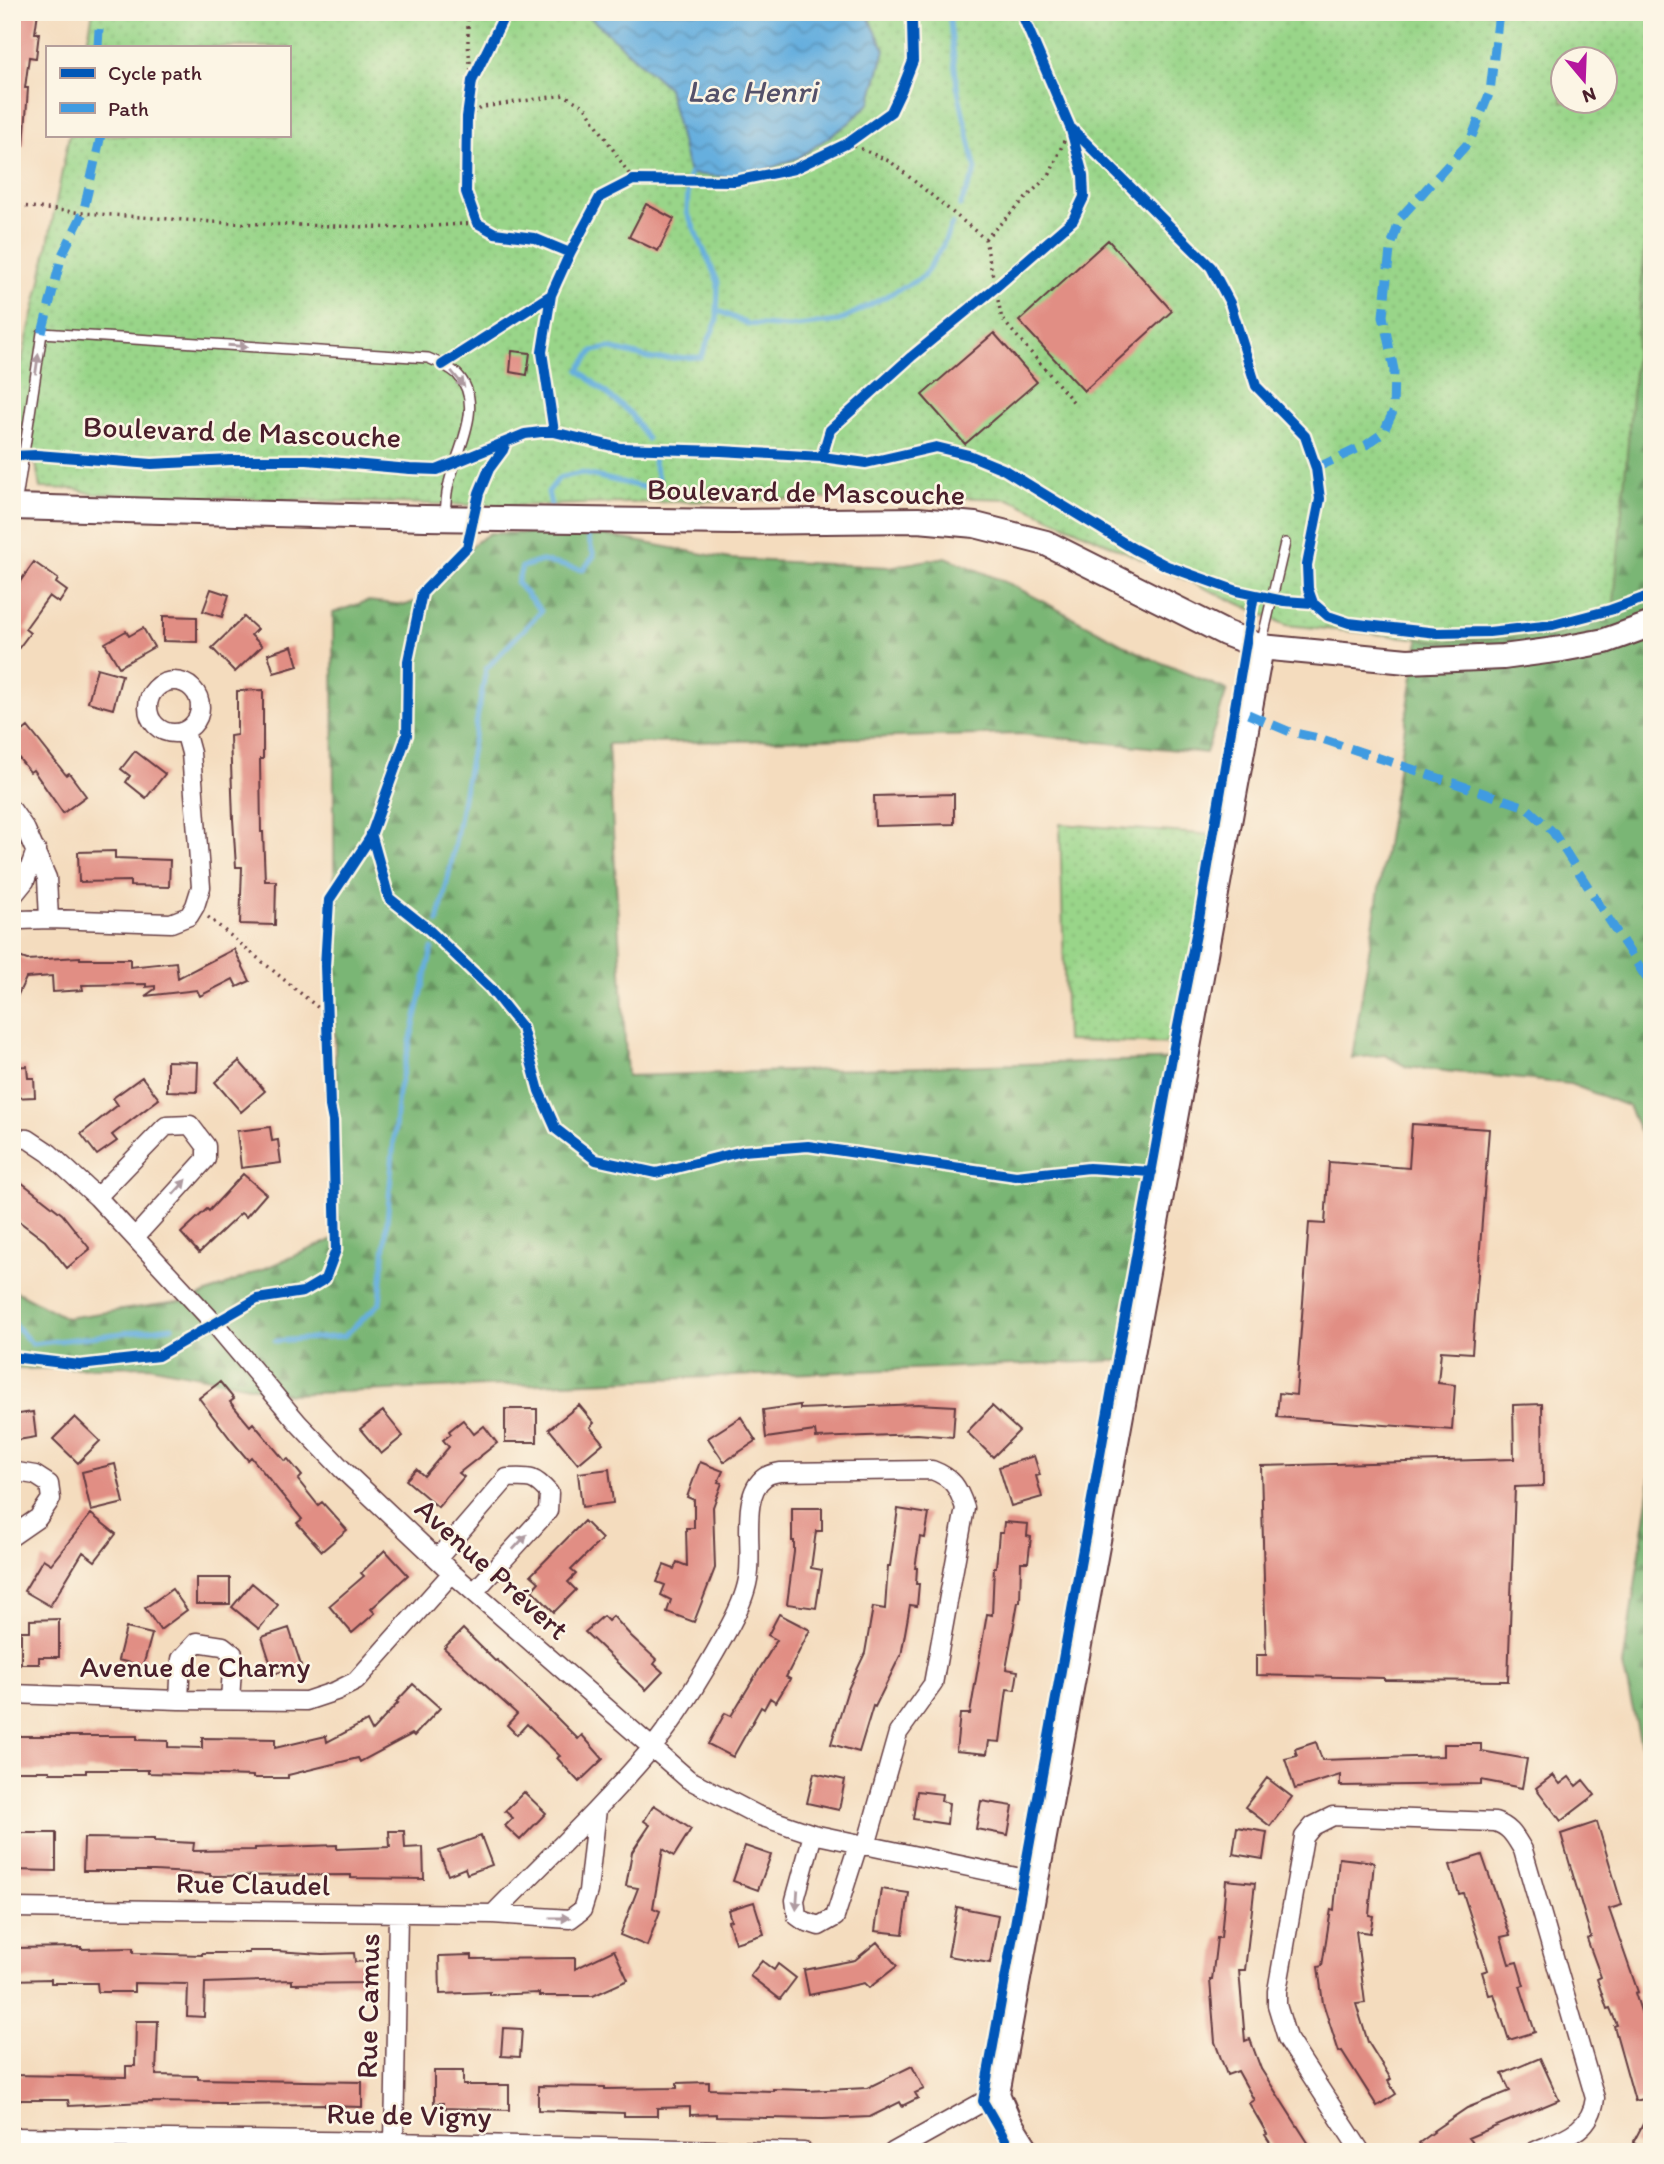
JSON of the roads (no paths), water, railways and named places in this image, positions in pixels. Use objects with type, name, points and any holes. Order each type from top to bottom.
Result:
[{"type":"street","name":"Boulevard de Mascouche","points":[[12,507],[243,515],[734,522],[905,519],[975,525],[1045,543],[1225,633],[1261,647],[1407,661],[1503,657],[1605,641],[1652,624]]},
{"type":"street","points":[[1028,2152],[1009,2122],[997,2094],[1261,647]]},
{"type":"street","points":[[12,916],[22,920],[171,923],[189,916],[201,887],[191,753],[185,731]]},
{"type":"street","points":[[12,810],[26,830],[47,878],[49,919]]},
{"type":"street","points":[[12,897],[25,881],[36,850]]},
{"type":"street","points":[[97,1197],[166,1126],[190,1125],[206,1146],[206,1159],[135,1237]]},
{"type":"street","name":"Avenue Prévert","points":[[12,1138],[28,1139],[49,1153],[97,1197],[214,1324],[324,1451],[452,1573],[688,1779],[757,1815],[813,1834],[1035,1881]]},
{"type":"street","points":[[493,1914],[597,1809],[652,1748],[673,1719],[727,1631],[746,1589],[749,1576],[750,1506],[753,1490],[765,1477],[780,1472],[932,1470],[947,1476],[960,1490],[965,1508],[933,1684],[898,1733],[862,1846],[835,1917],[819,1926],[797,1916],[794,1900],[813,1834]]},
{"type":"street","points":[[12,1477],[17,1472],[36,1475],[49,1484],[51,1499],[38,1518],[12,1536]]},
{"type":"street","points":[[438,1559],[508,1478],[530,1476],[540,1484],[549,1493],[548,1511],[474,1592]]},
{"type":"street","name":"Avenue de Charny","points":[[12,1694],[306,1701],[356,1681],[452,1573]]},
{"type":"street","points":[[179,1700],[181,1659],[197,1642],[223,1646],[233,1654],[230,1700]]},
{"type":"street","name":"Rue Claudel","points":[[12,1908],[493,1914],[570,1919],[582,1910],[588,1891],[597,1809]]},
{"type":"street","points":[[1361,2152],[1287,2038],[1277,2005],[1277,1991],[1304,1837],[1313,1826],[1333,1816],[1495,1822],[1511,1830],[1523,1850],[1595,2098],[1594,2109],[1587,2124],[1571,2135],[1533,2152]]},
{"type":"street","name":"Rue Camus","points":[[394,2142],[398,1914]]},
{"type":"street","points":[[893,2152],[997,2094]]},
{"type":"street","name":"Rue de Vigny","points":[[12,2137],[394,2142],[615,2150],[804,2152]]},
{"type":"lane","points":[[12,507],[18,493],[42,333],[428,358],[457,375],[466,390],[470,412],[449,485],[444,518]]},
{"type":"lane","points":[[1261,647],[1285,542]]},
{"type":"water","name":"Lac Henri","points":[[584,12],[866,12],[885,50],[870,103],[849,123],[800,157],[761,172],[726,177],[689,174],[668,88]]},
{"type":"waterway","points":[[949,12],[957,86],[976,170],[960,206]]},
{"type":"waterway","points":[[647,439],[631,414],[579,370],[593,351],[609,348],[653,359],[701,357],[717,321],[718,282],[687,212],[689,174]]},
{"type":"waterway","points":[[717,310],[748,324],[789,327],[839,321],[923,277],[942,247],[952,224]]},
{"type":"waterway","points":[[551,505],[548,492],[559,478],[581,473],[647,488],[659,481],[653,460]]},
{"type":"waterway","points":[[438,922],[451,865],[486,669],[541,611],[517,583],[522,567],[542,561],[583,570],[594,556],[587,534]]},
{"type":"waterway","points":[[275,1341],[344,1336],[380,1303],[398,1093],[432,949]]},
{"type":"waterway","points":[[12,1322],[32,1344],[172,1327]]}]
